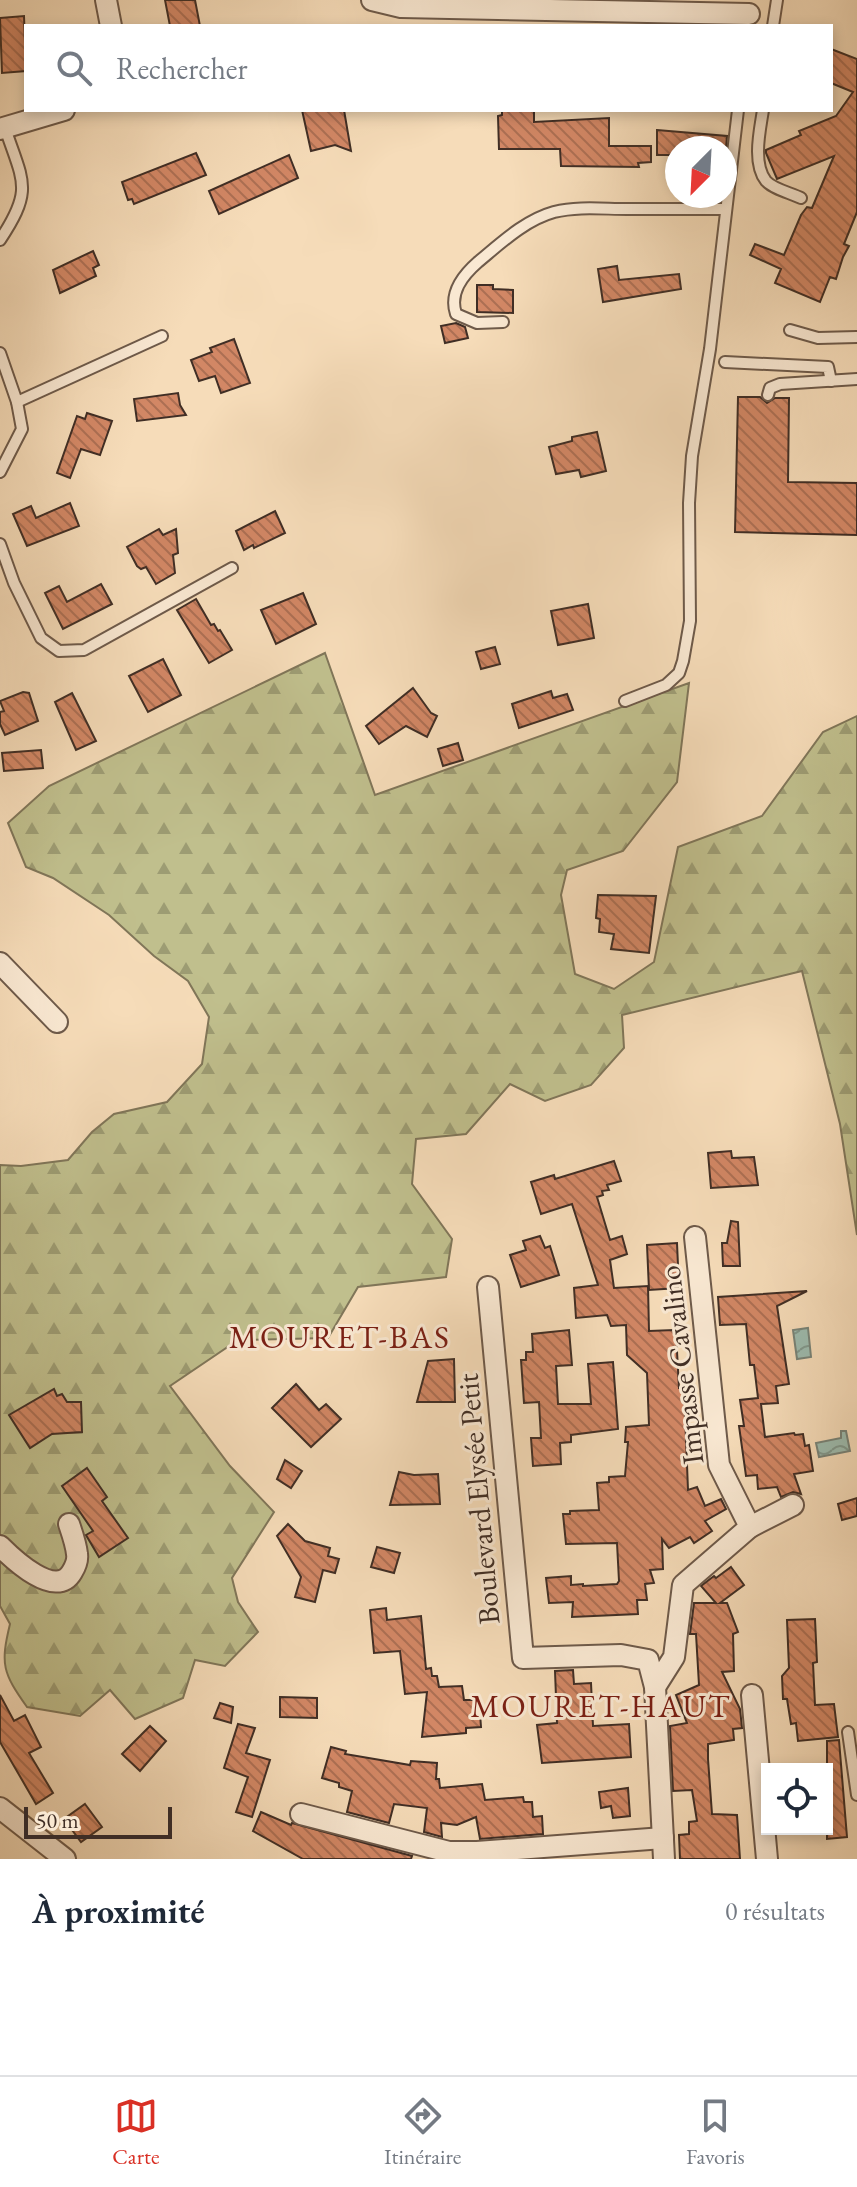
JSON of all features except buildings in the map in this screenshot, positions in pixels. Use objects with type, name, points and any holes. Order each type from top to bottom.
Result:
[{"type":"street","points":[[106,0],[111,24]]},
{"type":"street","points":[[372,0],[401,7],[748,20]]},
{"type":"street","points":[[2,128],[57,112]]},
{"type":"street","points":[[0,963],[57,1022]]},
{"type":"street","name":"Impasse Cavalino","points":[[695,1237],[719,1465],[750,1527]]},
{"type":"street","name":"Boulevard Elysée Petit","points":[[488,1287],[523,1658],[621,1655],[648,1660],[655,1687]]},
{"type":"street","points":[[664,1859],[655,1687],[674,1657],[683,1585],[750,1527],[793,1505]]},
{"type":"street","points":[[0,1546],[21,1567],[35,1575],[62,1581],[72,1572],[78,1557],[69,1524]]},
{"type":"street","points":[[752,1695],[767,1859]]},
{"type":"street","points":[[0,1808],[65,1859]]},
{"type":"street","points":[[301,1814],[449,1852],[663,1838]]},
{"type":"lane","points":[[773,24],[777,0]]},
{"type":"lane","points":[[625,701],[666,685],[679,673],[683,661],[690,621],[689,503],[692,456],[710,349],[738,112]]},
{"type":"lane","points":[[763,112],[758,146],[761,172],[767,183],[801,198]]},
{"type":"lane","points":[[0,240],[16,216],[22,200],[23,182],[2,128]]},
{"type":"lane","points":[[503,322],[477,323],[456,314],[453,305],[457,289],[464,274],[510,235],[539,218],[577,208],[725,209]]},
{"type":"lane","points":[[790,330],[818,338],[857,337]]},
{"type":"lane","points":[[17,402],[162,336]]},
{"type":"lane","points":[[0,353],[17,402],[22,429],[0,472]]},
{"type":"lane","points":[[725,362],[828,367],[831,381]]},
{"type":"lane","points":[[768,395],[770,388],[780,384],[857,379]]},
{"type":"lane","points":[[0,544],[14,583],[41,638],[59,651],[84,650],[232,568]]},
{"type":"lane","points":[[848,1732],[857,1795]]},
{"type":"green space","points":[[325,653],[375,795],[689,683],[677,782],[623,851],[567,870],[561,895],[575,974],[614,989],[654,962],[678,847],[762,816],[823,732],[857,716],[857,1235],[840,1124],[802,971],[622,1015],[624,1048],[591,1085],[545,1101],[510,1084],[466,1134],[416,1139],[412,1184],[452,1239],[446,1277],[358,1287],[328,1338],[238,1340],[170,1386],[230,1466],[274,1512],[232,1578],[238,1602],[258,1632],[225,1666],[195,1660],[183,1698],[135,1719],[110,1690],[80,1716],[27,1707],[8,1677],[5,1649],[10,1624],[0,1606],[0,1165],[21,1166],[68,1160],[92,1132],[114,1114],[167,1102],[202,1064],[209,1017],[188,981],[154,956],[109,915],[53,878],[26,867],[8,823],[49,786]]},
{"type":"water","points":[[808,1328],[811,1357],[797,1359],[793,1330]]},
{"type":"water","points":[[841,1431],[846,1431],[850,1451],[819,1457],[816,1443],[841,1438]]},
{"type":"district","name":"MOURET-BAS","points":[[340,1337]]},
{"type":"district","name":"MOURET-HAUT","points":[[601,1706]]}]
